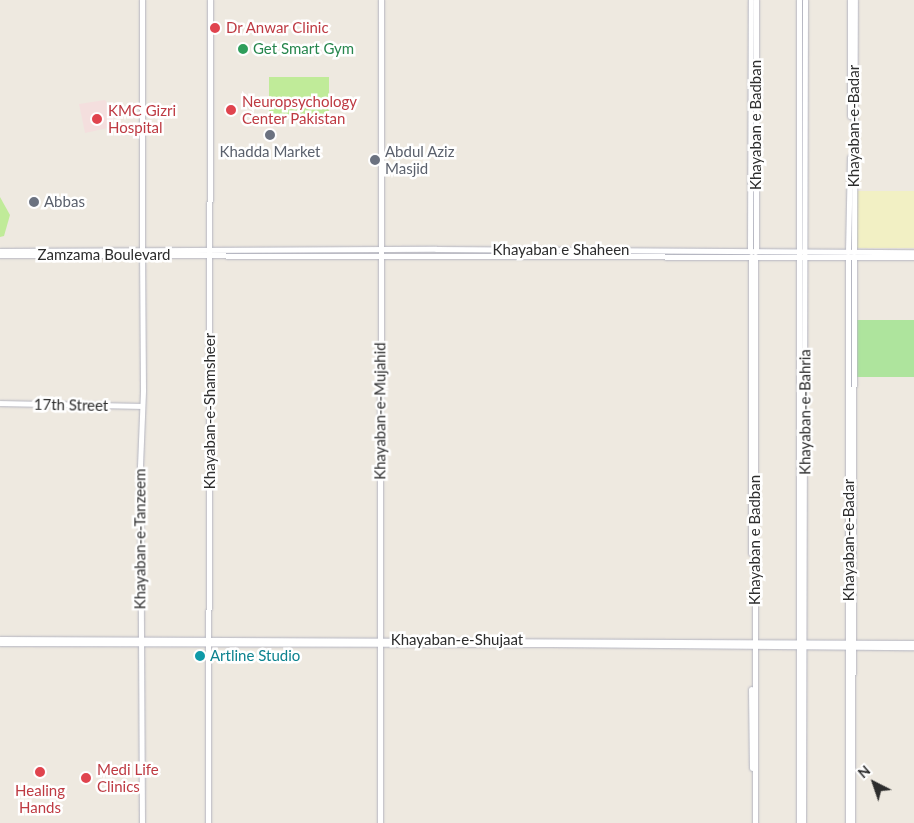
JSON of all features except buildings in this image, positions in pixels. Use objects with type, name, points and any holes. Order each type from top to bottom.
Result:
[{"type":"main road","name":"Khayaban-e-Tanzeem","points":[[142,0],[142,406],[140,466],[142,823]]},
{"type":"main road","name":"Khayaban-e-Shamsheer","points":[[208,823],[210,0]]},
{"type":"main road","name":"Khayaban-e-Mujahid","points":[[380,823],[381,0]]},
{"type":"main road","name":"Khayaban e Badban","points":[[751,0],[754,823]]},
{"type":"main road","name":"Khayaban e Badban","points":[[753,253],[756,0]]},
{"type":"main road","name":"Khayaban-e-Bahria","points":[[799,0],[798,257],[801,823]]},
{"type":"main road","name":"Khayaban-e-Bahria","points":[[801,644],[806,254],[805,0]]},
{"type":"main road","name":"Khayaban-e-Badar","points":[[850,0],[852,823]]},
{"type":"main road","name":"Khayaban-e-Badar","points":[[851,255],[854,0]]},
{"type":"main road","name":"Khayaban e Shaheen","points":[[208,252],[753,253],[798,250],[806,254]]},
{"type":"main road","name":"Zamzama Boulevard","points":[[0,251],[142,253]]},
{"type":"main road","name":"Zamzama Boulevard","points":[[0,255],[208,252]]},
{"type":"main road","name":"Khayaban e Shaheen","points":[[753,253],[798,257],[806,254],[851,255],[914,252]]},
{"type":"main road","name":"Khayaban e Shaheen","points":[[888,254],[914,257]]},
{"type":"main road","name":"17th Street","points":[[0,403],[142,406]]},
{"type":"main road","name":"Khayaban-e-Shujaat","points":[[0,639],[753,643],[914,647]]},
{"type":"main road","name":"Khayaban-e-Shujaat","points":[[0,643],[140,641]]},
{"type":"main road","name":"Khayaban-e-Shujaat","points":[[851,645],[914,642]]},
{"type":"main road","name":"Khayaban-e-Badar","points":[[848,823],[851,645]]},
{"type":"shaded area","name":"KMC Gizri Hospital","points":[[105,100],[113,111],[112,127],[85,133],[79,104]]},
{"type":"green space","points":[[269,77],[329,77],[329,117],[269,117]]},
{"type":"green space","points":[[0,197],[10,215],[4,236],[0,237]]},
{"type":"green space","points":[[855,320],[914,320],[914,377],[855,377]]},
{"type":"sand","points":[[856,191],[914,191],[914,248],[856,248]]},
{"type":"place","name":"Dr Anwar Clinic","points":[[215,28]]},
{"type":"place","name":"Get Smart Gym","points":[[243,49]]},
{"type":"place","name":"Neuropsychology Center Pakistan","points":[[231,110]]},
{"type":"place","name":"KMC Gizri Hospital","points":[[97,119]]},
{"type":"place","name":"Khadda Market","points":[[270,135]]},
{"type":"place","name":"Abdul Aziz Masjid","points":[[375,160]]},
{"type":"place","name":"Abbas","points":[[34,202]]},
{"type":"place","name":"Artline Studio","points":[[200,656]]},
{"type":"place","name":"Healing Hands","points":[[40,772]]},
{"type":"place","name":"Medi Life Clinics","points":[[86,778]]}]
